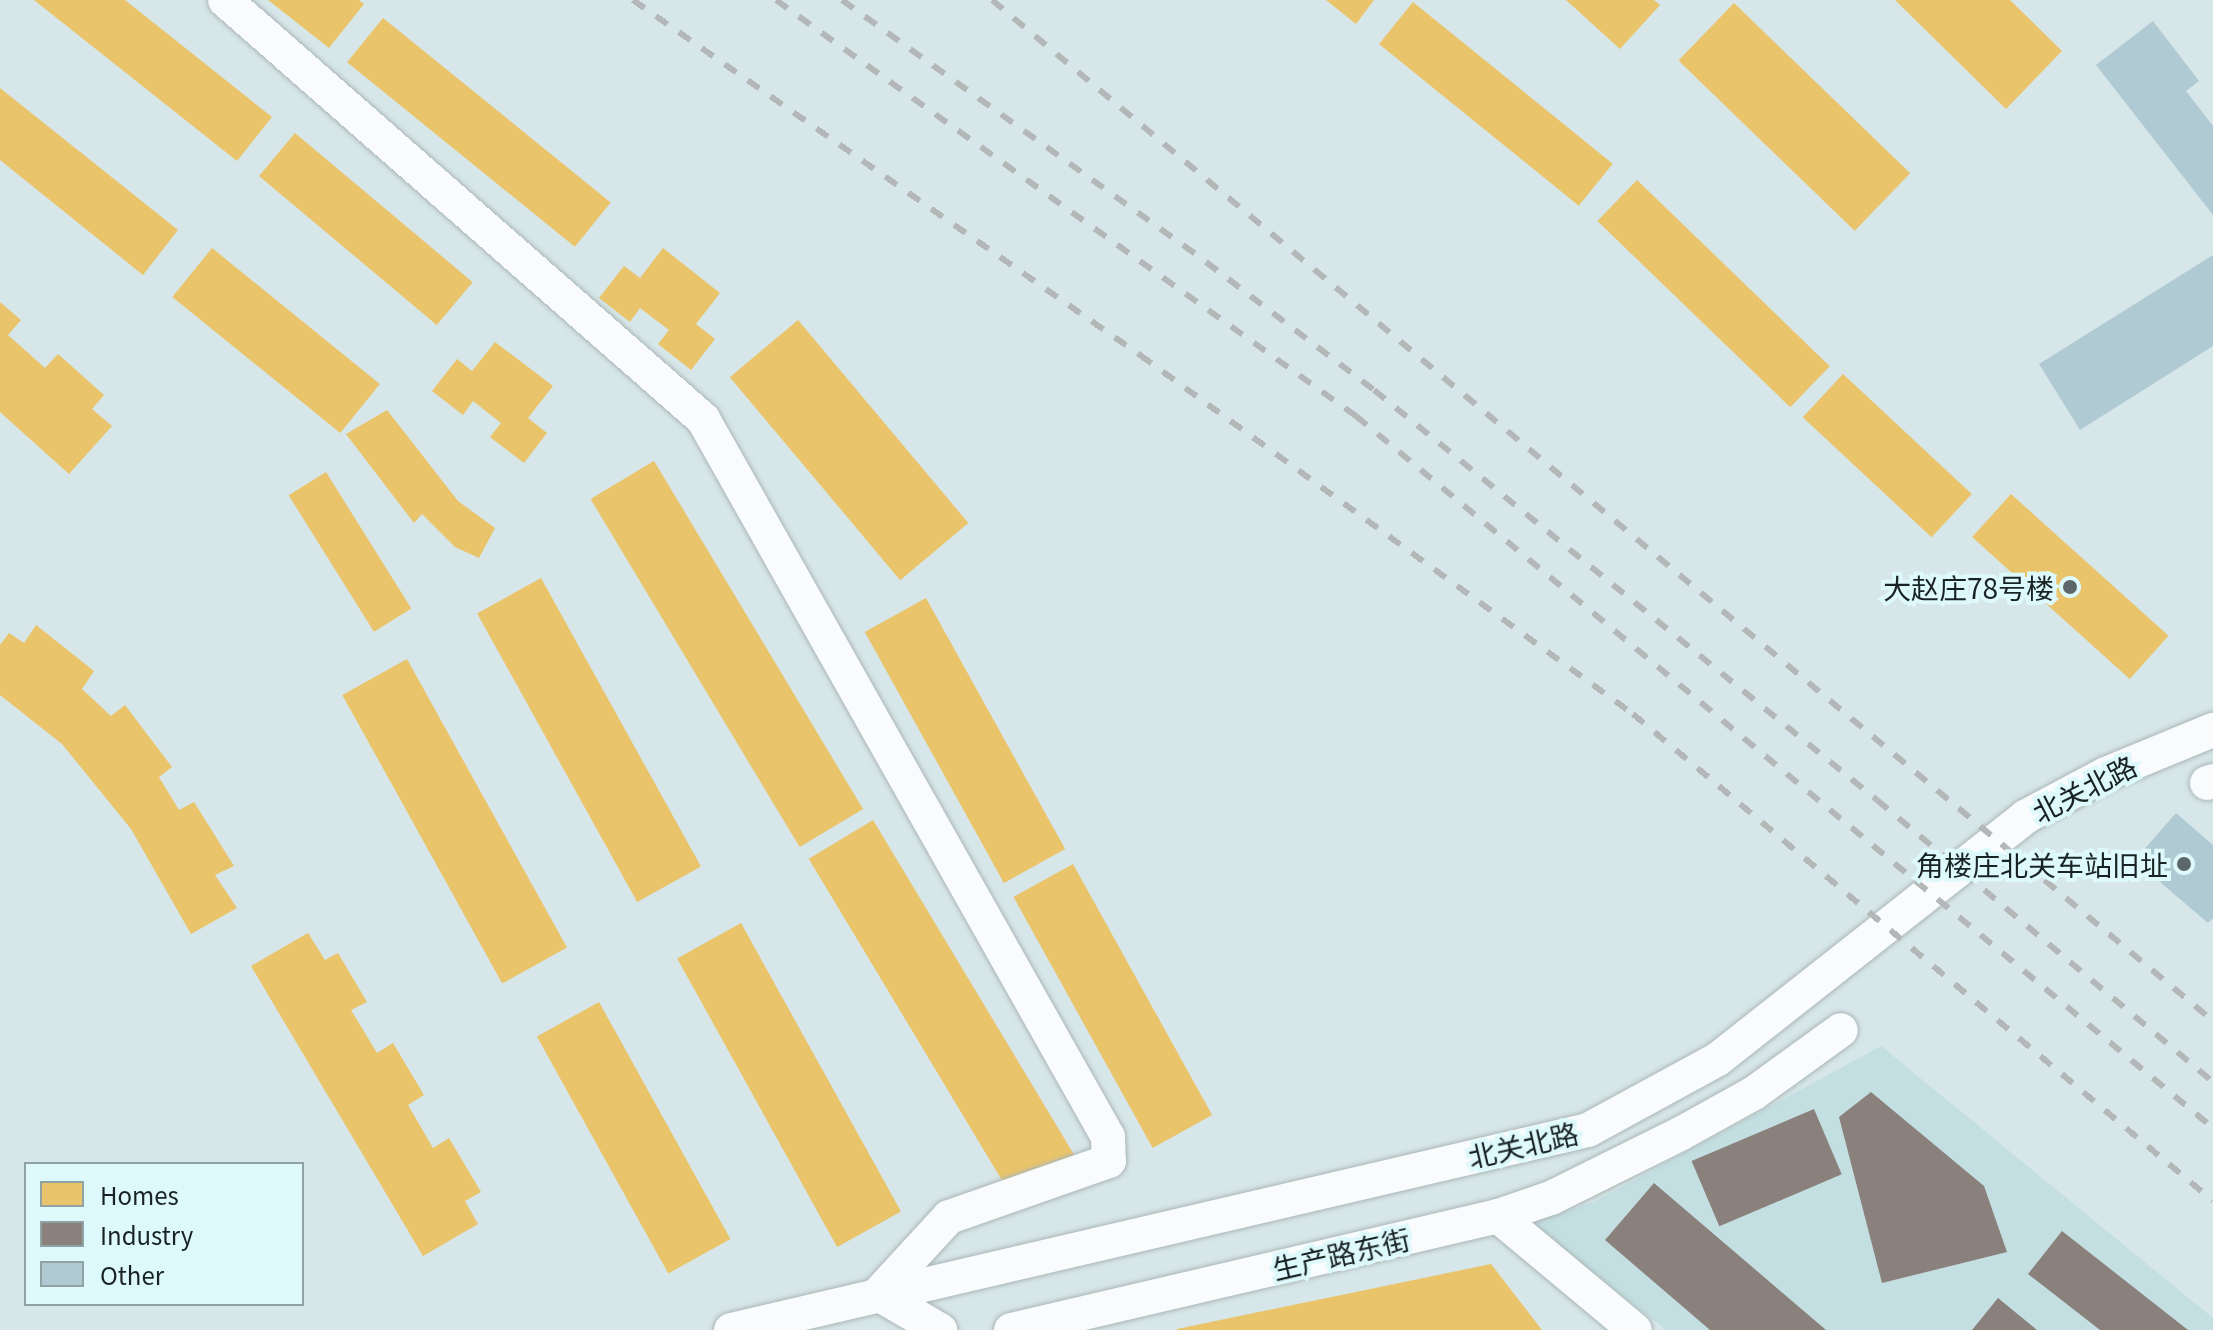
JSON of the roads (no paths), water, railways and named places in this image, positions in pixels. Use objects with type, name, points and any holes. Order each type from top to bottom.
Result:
[{"type":"street","points":[[225,0],[703,419],[1108,1137],[1109,1161],[949,1217],[878,1294],[940,1330]]},
{"type":"street","name":"北关北路","points":[[731,1330],[1588,1130],[1718,1059],[2025,817],[2106,774],[2213,730]]},
{"type":"street","name":"生产路东街","points":[[1011,1330],[1498,1216],[1551,1198],[1680,1134],[1754,1093],[1841,1030]]},
{"type":"street","points":[[1498,1216],[1635,1330]]},
{"type":"railway","points":[[633,0],[1140,355],[1633,714],[2213,1201]]},
{"type":"railway","points":[[776,0],[1356,416],[2213,1128]]},
{"type":"railway","points":[[842,0],[1206,262],[1374,390],[1877,800],[2213,1082]]},
{"type":"railway","points":[[992,0],[2213,1021]]},
{"type":"place","name":"大赵庄78号楼","points":[[2070,587]]},
{"type":"place","name":"角楼庄北关车站旧址","points":[[2184,864]]}]
